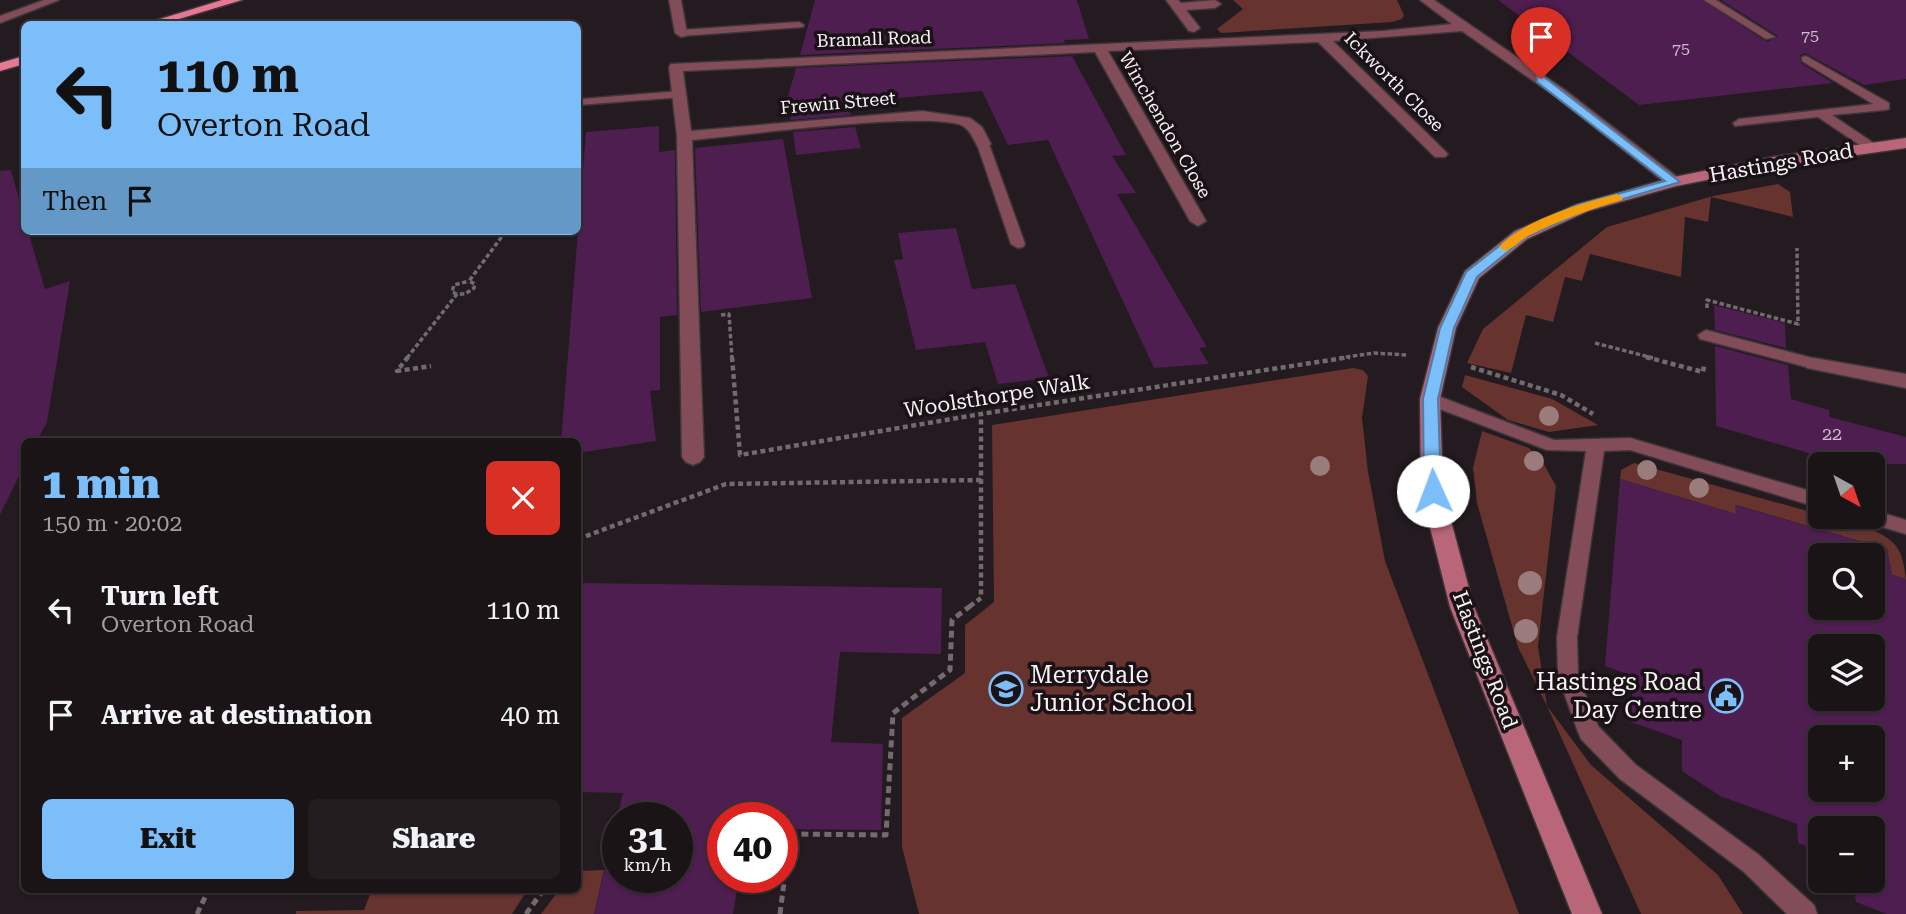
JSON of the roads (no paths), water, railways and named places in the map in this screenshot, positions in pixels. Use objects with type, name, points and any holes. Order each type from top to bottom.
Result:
[{"type":"main road","points":[[161,21],[236,0]]},
{"type":"main road","points":[[0,67],[21,61]]},
{"type":"street","points":[[675,0],[681,33]]},
{"type":"street","points":[[1426,0],[1560,93],[1674,182]]},
{"type":"street","points":[[1174,3],[1215,4]]},
{"type":"street","points":[[1174,3],[1194,28]]},
{"type":"street","name":"Bramall Road","points":[[693,457],[684,136],[676,67],[1383,35],[1462,27]]},
{"type":"street","name":"Ickworth Close","points":[[1321,37],[1440,154]]},
{"type":"street","name":"Winchendon Close","points":[[1099,48],[1198,221]]},
{"type":"street","name":"Frewin Street","points":[[684,136],[922,115],[965,121],[977,130],[984,144]]},
{"type":"street","name":"Hastings Road","points":[[1587,914],[1462,607],[1433,491],[1430,399],[1447,328],[1471,275],[1521,235],[1582,208],[1674,182],[1906,143]]},
{"type":"street","points":[[1814,364],[1906,381]]},
{"type":"lane","points":[[0,20],[54,0]]},
{"type":"lane","points":[[1709,0],[1770,37]]},
{"type":"lane","points":[[681,33],[799,25]]},
{"type":"lane","points":[[1739,123],[1885,106],[1807,59]]},
{"type":"lane","points":[[582,103],[679,95]]},
{"type":"lane","points":[[1820,113],[1871,147]]},
{"type":"lane","points":[[984,144],[1018,244]]},
{"type":"lane","points":[[1706,335],[1814,364]]},
{"type":"lane","points":[[1430,399],[1553,446],[1630,444],[1808,497]]},
{"type":"lane","points":[[1596,445],[1567,637],[1569,676],[1590,732],[1628,772],[1751,863],[1805,914]]},
{"type":"lane","points":[[1885,521],[1906,527]]},
{"type":"place","name":"Merrydale Junior School","points":[[1006,689]]},
{"type":"place","name":"Hastings Road Day Centre","points":[[1726,696]]}]
